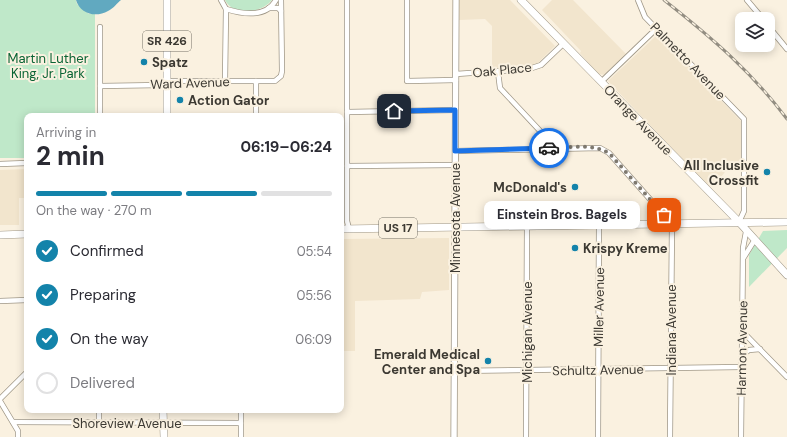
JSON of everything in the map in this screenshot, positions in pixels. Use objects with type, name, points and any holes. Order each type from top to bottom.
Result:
[{"type":"main road","name":"SR 426","points":[[167,0],[167,113]]},
{"type":"main road","name":"Orange Avenue","points":[[521,0],[739,222],[754,241],[787,275]]},
{"type":"main road","name":"US 17","points":[[345,229],[787,222]]},
{"type":"main road","points":[[0,235],[24,234]]},
{"type":"main road","points":[[164,415],[164,437]]},
{"type":"street","points":[[221,0],[226,9],[225,81]]},
{"type":"street","points":[[269,8],[276,0]]},
{"type":"street","points":[[281,0],[281,11]]},
{"type":"street","points":[[345,229],[347,166],[347,0]]},
{"type":"street","points":[[407,0],[407,81],[456,80]]},
{"type":"street","name":"Minnesota Avenue","points":[[454,437],[456,0]]},
{"type":"street","name":"Palmetto Avenue","points":[[638,0],[645,17],[744,119],[744,211],[739,222]]},
{"type":"street","points":[[747,0],[757,12]]},
{"type":"street","points":[[226,9],[249,13],[260,12],[269,8],[278,8],[281,11]]},
{"type":"street","name":"Ward Avenue","points":[[100,86],[162,85],[172,81],[272,81],[279,79],[282,71],[281,11]]},
{"type":"street","points":[[100,27],[100,113]]},
{"type":"street","points":[[601,82],[656,29]]},
{"type":"street","points":[[775,34],[787,49]]},
{"type":"street","name":"Oak Place","points":[[456,74],[498,72],[537,67],[563,44]]},
{"type":"street","points":[[498,72],[500,88],[556,148]]},
{"type":"street","points":[[256,81],[256,113]]},
{"type":"street","points":[[347,112],[455,110]]},
{"type":"street","points":[[455,151],[600,148],[609,153],[672,224]]},
{"type":"street","points":[[0,164],[24,163]]},
{"type":"street","points":[[347,166],[455,165]]},
{"type":"street","name":"Indiana Avenue","points":[[670,437],[672,224]]},
{"type":"street","name":"Miller Avenue","points":[[598,437],[599,225]]},
{"type":"street","name":"Michigan Avenue","points":[[526,437],[528,226]]},
{"type":"street","name":"Harmon Avenue","points":[[742,437],[743,246],[746,232]]},
{"type":"street","points":[[743,259],[754,241]]},
{"type":"street","points":[[0,301],[24,300]]},
{"type":"street","points":[[742,331],[787,376]]},
{"type":"street","points":[[742,354],[750,350],[760,349]]},
{"type":"street","name":"Schultz Avenue","points":[[454,371],[742,367]]},
{"type":"street","points":[[18,437],[18,431],[0,400],[24,375]]},
{"type":"street","points":[[99,413],[99,423]]},
{"type":"street","points":[[241,413],[241,437]]},
{"type":"street","name":"Shoreview Avenue","points":[[13,422],[99,423],[164,415],[241,423]]},
{"type":"shaded area","points":[[459,0],[510,0],[555,46],[537,64],[531,67],[492,69],[492,26],[485,19],[459,20]]},
{"type":"shaded area","points":[[552,0],[573,0],[626,54],[606,75],[598,74],[580,53],[581,51],[542,10]]},
{"type":"shaded area","points":[[657,35],[741,121],[741,169],[732,163],[721,177],[719,175],[709,187],[608,81]]},
{"type":"shaded area","points":[[24,169],[24,198],[19,198],[19,225],[0,225],[0,170]]},
{"type":"shaded area","points":[[449,238],[449,290],[422,292],[420,299],[355,301],[355,351],[344,351],[344,239]]},
{"type":"green space","name":"Martin Luther King, Jr. Park","points":[[0,0],[76,0],[77,4],[89,14],[95,14],[95,113],[24,113],[24,158],[0,158]]},
{"type":"green space","points":[[225,0],[272,0],[262,8],[241,11],[234,9]]},
{"type":"green space","points":[[787,230],[787,248],[749,287],[749,255],[763,231]]},
{"type":"water","points":[[76,0],[121,0],[110,10],[103,13],[94,14],[81,9]]},
{"type":"railway","points":[[664,0],[730,55],[759,85],[787,119]]},
{"type":"way so far","points":[[549,148],[591,147],[600,148],[609,153],[664,215]]},
{"type":"place","name":"Spatz","points":[[144,62]]},
{"type":"place","name":"Action Gator","points":[[180,100]]},
{"type":"place","name":"All Inclusive Crossfit","points":[[767,172]]},
{"type":"place","name":"McDonald's","points":[[575,187]]},
{"type":"place","name":"Einstein Bros. Bagels","points":[[664,215]]},
{"type":"place","name":"Krispy Kreme","points":[[575,248]]},
{"type":"place","name":"Emerald Medical Center and Spa","points":[[488,361]]},
{"type":"route","points":[[394,111],[455,110],[455,151],[549,148]]}]
